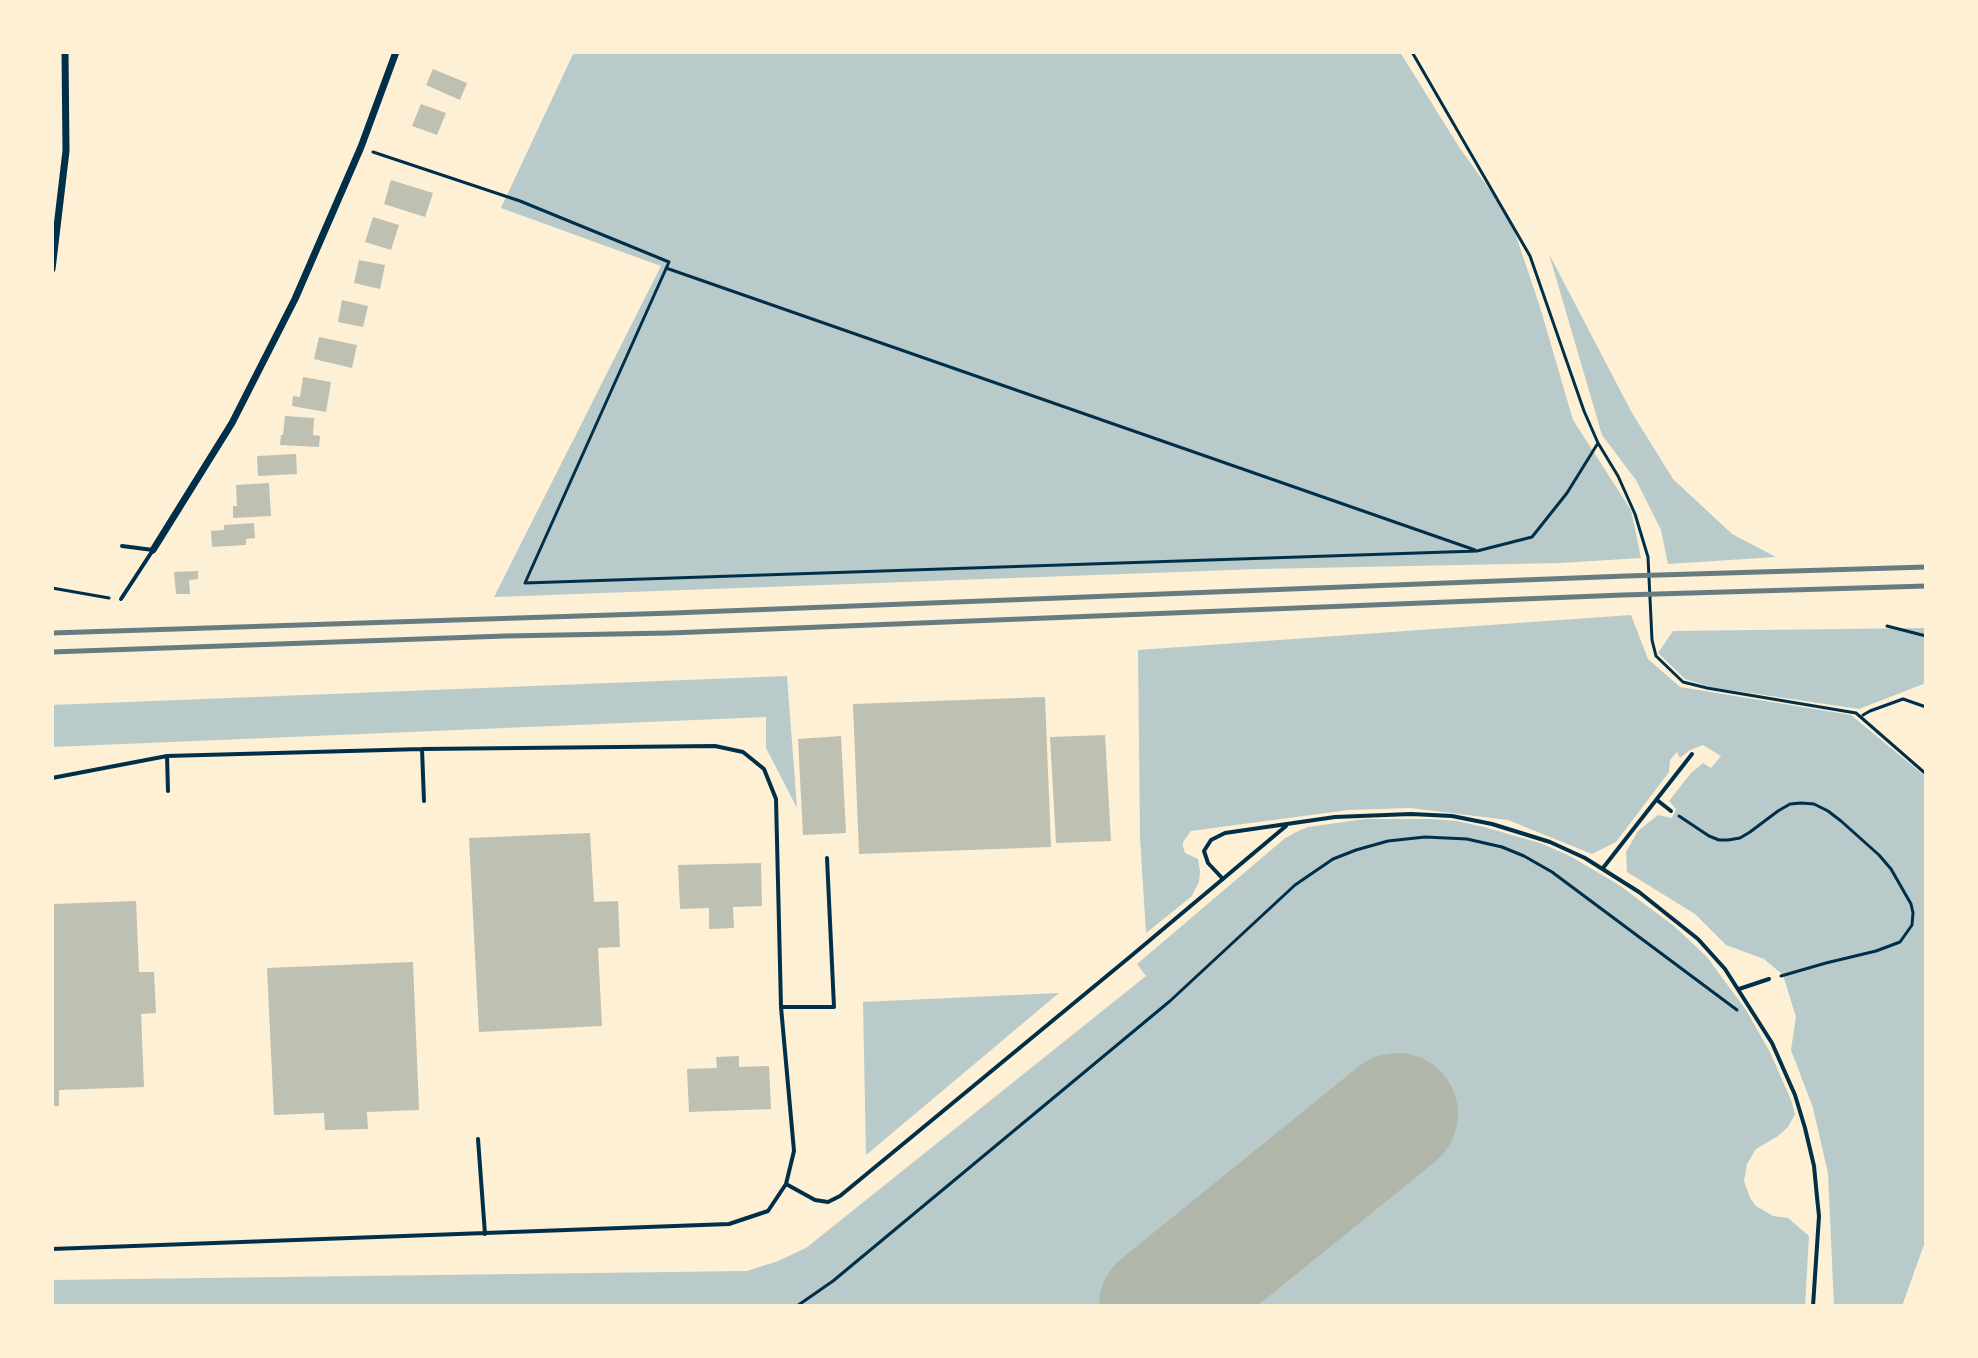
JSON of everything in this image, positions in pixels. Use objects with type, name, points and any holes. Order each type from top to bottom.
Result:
[{"type":"street","points":[[52,269],[66,151],[65,52]]},
{"type":"street","points":[[153,550],[232,423],[295,299],[361,147],[396,52]]},
{"type":"lane","points":[[121,599],[153,550],[122,546]]},
{"type":"lane","points":[[52,778],[167,756],[715,746],[743,752],[764,769],[776,799],[781,1007],[794,1151],[786,1184],[768,1211],[729,1224],[52,1249]]},
{"type":"lane","points":[[422,749],[424,801]]},
{"type":"lane","points":[[1603,868],[1692,754]]},
{"type":"lane","points":[[167,756],[168,791]]},
{"type":"lane","points":[[1656,800],[1671,811]]},
{"type":"lane","points":[[1223,879],[1205,858],[1206,846],[1225,833],[1361,815],[1452,816],[1507,828],[1550,842],[1603,868],[1658,906],[1698,939],[1725,969],[1772,1043],[1795,1095],[1814,1166],[1819,1216],[1813,1306]]},
{"type":"lane","points":[[786,1184],[815,1200],[828,1202],[840,1196],[1288,824]]},
{"type":"lane","points":[[781,1007],[834,1007],[827,858]]},
{"type":"lane","points":[[1739,989],[1769,979]]},
{"type":"lane","points":[[478,1139],[485,1234]]},
{"type":"path","points":[[1412,52],[1530,256],[1584,411],[1635,514],[1648,557],[1652,640],[1656,656],[1683,682],[1856,713],[1926,774]]},
{"type":"path","points":[[361,147],[520,201],[669,262],[525,583],[1477,551],[1532,537],[1567,493],[1598,443]]},
{"type":"path","points":[[666,268],[1477,551]]},
{"type":"path","points":[[52,588],[121,599]]},
{"type":"path","points":[[1887,626],[1926,636]]},
{"type":"path","points":[[1861,716],[1903,699],[1926,707]]},
{"type":"path","points":[[1671,811],[1709,836],[1728,840],[1740,838],[1790,804],[1814,804],[1828,811],[1866,842],[1891,869],[1913,913],[1912,925],[1900,942],[1769,979]]},
{"type":"path","points":[[797,1306],[833,1281],[1170,1001],[1295,885],[1333,859],[1356,850],[1388,841],[1425,837],[1467,839],[1513,851],[1552,872],[1743,1015]]},
{"type":"shaded area","points":[[574,52],[1400,52],[1459,147],[1510,218],[1573,420],[1631,510],[1641,558],[494,597],[661,266],[501,208]]},
{"type":"shaded area","points":[[1549,254],[1632,413],[1673,479],[1732,534],[1776,557],[1668,564],[1661,530],[1636,480],[1602,435]]},
{"type":"shaded area","points":[[1631,615],[1648,659],[1680,687],[1851,715],[1926,777],[1926,1239],[1902,1306],[1834,1306],[1828,1173],[1813,1108],[1791,1050],[1796,1017],[1783,975],[1764,959],[1726,945],[1695,914],[1627,872],[1626,852],[1638,831],[1658,815],[1672,818],[1676,809],[1669,801],[1691,773],[1703,763],[1711,768],[1721,756],[1703,745],[1680,758],[1677,752],[1670,760],[1669,772],[1616,842],[1592,854],[1508,820],[1410,808],[1348,810],[1191,831],[1183,847],[1185,853],[1198,859],[1199,882],[1191,897],[1146,933],[1140,838],[1138,650]]},
{"type":"shaded area","points":[[1926,628],[1926,683],[1859,709],[1710,687],[1685,679],[1658,653],[1673,631]]},
{"type":"shaded area","points":[[787,676],[797,808],[766,748],[766,717],[52,747],[52,705]]},
{"type":"shaded area","points":[[1365,819],[1457,821],[1540,843],[1568,855],[1619,885],[1674,926],[1707,957],[1746,1010],[1770,1052],[1795,1114],[1788,1127],[1778,1136],[1756,1149],[1747,1164],[1744,1181],[1756,1206],[1773,1216],[1788,1218],[1809,1236],[1805,1306],[52,1306],[52,1280],[747,1271],[778,1261],[806,1248],[1146,976],[1137,964],[1284,839],[1308,827]]},
{"type":"shaded area","points":[[1059,993],[866,1155],[863,1002]]},
{"type":"building","points":[[433,69],[467,83],[460,100],[426,85]]},
{"type":"building","points":[[421,104],[446,113],[437,135],[412,126]]},
{"type":"building","points":[[391,180],[433,193],[425,217],[384,204]]},
{"type":"building","points":[[373,217],[399,225],[391,250],[365,242]]},
{"type":"building","points":[[359,260],[385,265],[380,289],[354,283]]},
{"type":"building","points":[[342,300],[368,306],[363,327],[338,322]]},
{"type":"building","points":[[319,337],[357,345],[352,368],[314,359]]},
{"type":"building","points":[[303,377],[331,382],[326,412],[292,406],[293,396],[300,397]]},
{"type":"building","points":[[285,416],[314,418],[313,435],[320,436],[319,447],[280,445]]},
{"type":"building","points":[[296,454],[297,474],[258,476],[257,456]]},
{"type":"building","points":[[269,483],[271,516],[233,518],[233,506],[237,506],[236,485]]},
{"type":"building","points":[[254,523],[255,538],[246,539],[246,545],[212,547],[211,531],[224,530],[224,525]]},
{"type":"building","points":[[198,571],[198,579],[189,580],[190,594],[176,594],[174,572]]},
{"type":"building","points":[[1045,697],[1051,847],[859,854],[853,704]]},
{"type":"building","points":[[1105,735],[1111,841],[1056,843],[1050,737]]},
{"type":"building","points":[[841,736],[846,833],[803,835],[798,739]]},
{"type":"building","points":[[590,833],[594,902],[618,901],[620,947],[598,948],[602,1026],[479,1032],[469,838]]},
{"type":"building","points":[[761,863],[762,906],[733,907],[734,928],[709,929],[709,908],[680,909],[678,865]]},
{"type":"building","points":[[136,901],[139,972],[154,972],[156,1013],[141,1014],[144,1087],[59,1090],[59,1106],[52,1106],[52,904]]},
{"type":"building","points":[[413,962],[419,1110],[367,1112],[368,1129],[325,1130],[324,1113],[274,1115],[267,968]]},
{"type":"building","points":[[739,1056],[739,1067],[769,1066],[771,1109],[689,1112],[687,1069],[717,1068],[716,1057]]},
{"type":"runway","points":[[1160,1306],[1397,1114]]},
{"type":"railway","points":[[52,633],[1926,567]]},
{"type":"railway","points":[[52,652],[670,633],[1926,586]]}]
